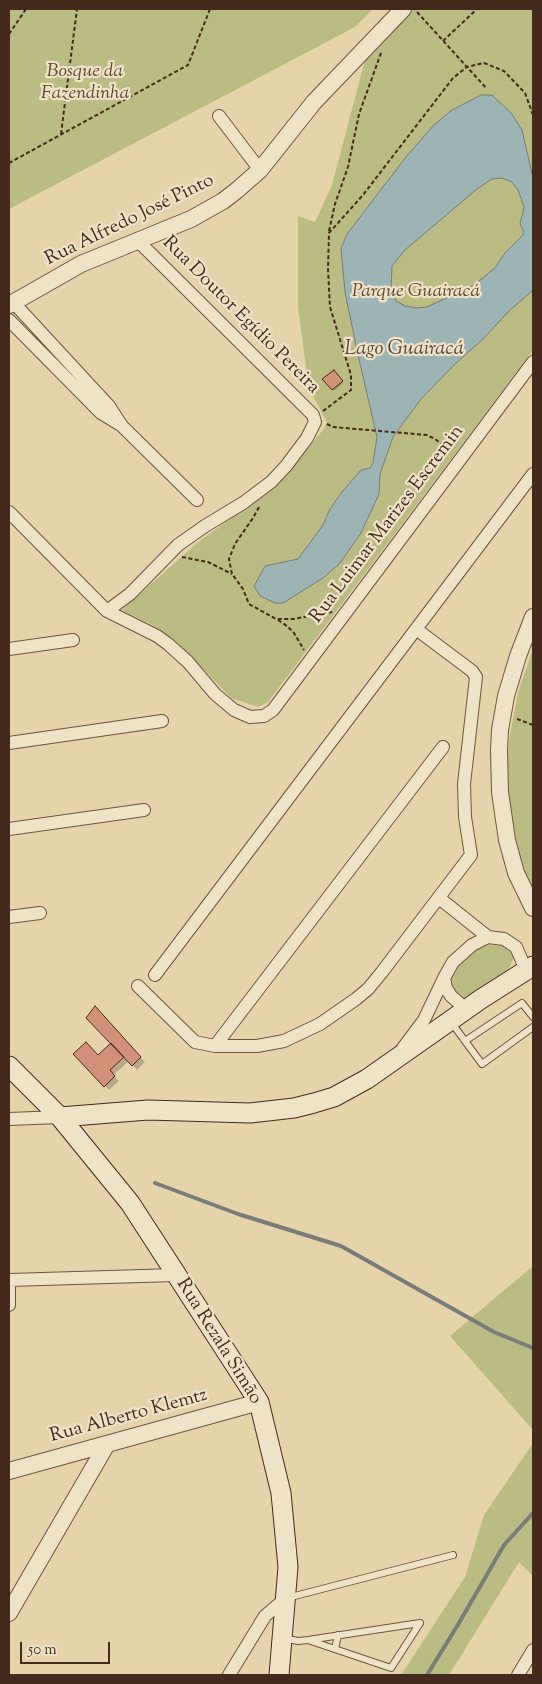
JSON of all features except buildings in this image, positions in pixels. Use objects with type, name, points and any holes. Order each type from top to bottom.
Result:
[{"type":"main road","points":[[60,1117],[148,1110],[250,1113],[294,1108],[334,1097],[387,1067],[466,1009],[530,968]]},
{"type":"main road","name":"Rua Rezala Simão","points":[[9,1066],[60,1117],[130,1203],[259,1402],[281,1493],[288,1567],[279,1675]]},
{"type":"street","name":"Rua Alfredo José Pinto","points":[[11,304],[82,264],[138,242],[223,201],[260,170],[314,102],[403,9]]},
{"type":"street","points":[[219,116],[260,170]]},
{"type":"street","name":"Rua Doutor Egídio Pereira","points":[[138,242],[315,418]]},
{"type":"street","points":[[11,304],[109,406],[122,426],[197,500]]},
{"type":"street","points":[[9,320],[101,413],[122,426]]},
{"type":"street","name":"Rua Luimar Marizes Escremin","points":[[107,611],[157,636],[168,644],[188,662],[215,694],[234,710],[250,717],[264,716],[273,710],[533,362]]},
{"type":"street","points":[[9,512],[107,611],[130,594],[167,556],[205,526],[243,503],[271,482],[307,438],[313,428],[315,418]]},
{"type":"street","points":[[156,975],[533,474]]},
{"type":"street","points":[[533,617],[513,669],[502,714],[499,750],[499,772],[505,828],[516,873],[533,908]]},
{"type":"street","points":[[138,986],[195,1042],[215,1046],[257,1046],[284,1041],[303,1033],[337,1013],[356,999],[376,980],[471,855],[465,817],[464,784],[476,677],[472,671],[416,628]]},
{"type":"street","points":[[9,649],[73,640]]},
{"type":"street","points":[[9,743],[162,722]]},
{"type":"street","points":[[215,1046],[443,747]]},
{"type":"street","points":[[9,829],[144,810]]},
{"type":"street","points":[[439,898],[488,936]]},
{"type":"street","points":[[9,917],[40,913]]},
{"type":"street","points":[[387,1067],[424,1020],[453,962],[472,945],[488,936],[496,936],[516,947],[530,968]]},
{"type":"street","points":[[444,978],[446,988],[451,996],[466,1009]]},
{"type":"street","points":[[9,1119],[60,1117]]},
{"type":"street","points":[[9,1305],[9,1280],[175,1274]]},
{"type":"street","name":"Rua Alberto Klemtz","points":[[9,1471],[259,1402]]},
{"type":"street","points":[[10,1608],[107,1444]]},
{"type":"street","points":[[229,1675],[265,1616],[286,1598]]},
{"type":"street","points":[[524,1673],[533,1650]]},
{"type":"lane","points":[[465,1042],[522,1003],[533,1017]]},
{"type":"lane","points":[[450,1021],[482,1064],[533,1027]]},
{"type":"lane","points":[[286,1598],[453,1554]]},
{"type":"lane","points":[[282,1638],[298,1641],[308,1640],[420,1623],[391,1668],[308,1640]]},
{"type":"lane","points":[[335,1650],[338,1635]]},
{"type":"path","points":[[9,34],[26,9]]},
{"type":"path","points":[[61,134],[76,9]]},
{"type":"path","points":[[9,163],[188,64],[210,9]]},
{"type":"path","points":[[414,9],[487,89]]},
{"type":"path","points":[[443,41],[477,9]]},
{"type":"path","points":[[380,32],[386,37],[359,114],[348,167],[335,204],[329,233],[330,306],[350,375],[351,390],[315,418],[332,427],[427,435],[436,439],[461,458]]},
{"type":"path","points":[[329,233],[363,195],[453,78],[467,67],[484,63],[504,71],[525,93],[533,115]]},
{"type":"path","points":[[260,504],[235,544],[229,559],[232,574],[243,589],[249,604],[287,626],[294,633],[310,661]]},
{"type":"path","points":[[167,556],[208,562],[232,574]]},
{"type":"path","points":[[276,619],[293,619],[327,612],[347,611]]},
{"type":"path","points":[[502,714],[533,726]]},
{"type":"green space","name":"Bosque da Fazendinha","points":[[9,9],[373,9],[355,27],[9,209]]},
{"type":"green space","name":"Parque Guairacá","points":[[410,9],[533,9],[533,350],[268,702],[258,707],[231,698],[169,636],[122,610],[197,543],[268,491],[285,476],[323,430],[327,422],[309,389],[298,307],[298,216],[315,222],[332,185],[365,60]]},
{"type":"green space","points":[[533,648],[533,894],[520,861],[513,831],[509,810],[507,779],[509,740],[518,693]]},
{"type":"green space","points":[[491,945],[506,946],[511,950],[514,955],[510,967],[469,998],[457,996],[450,985],[451,977],[458,965],[481,947]]},
{"type":"green space","points":[[533,1266],[533,1430],[450,1336]]},
{"type":"green space","points":[[533,1443],[533,1576],[519,1562],[449,1675],[401,1675],[465,1577],[484,1515]]},
{"type":"water","name":"Lago Guairacá","points":[[481,95],[492,95],[511,113],[522,130],[533,178],[533,290],[509,311],[421,399],[393,437],[380,474],[379,494],[361,533],[340,563],[323,578],[283,603],[275,603],[260,596],[254,586],[265,566],[298,559],[323,525],[330,509],[342,492],[361,470],[370,468],[373,463],[377,437],[345,292],[341,249],[347,234],[406,157],[434,125],[452,110]],"holes":[[[502,178],[512,182],[518,190],[524,207],[520,224],[523,235],[505,253],[495,268],[474,285],[427,307],[405,306],[396,301],[391,290],[392,266],[405,250],[477,189],[492,179]]]},
{"type":"waterway","points":[[155,1183],[238,1214],[341,1246],[494,1332],[533,1348]]},
{"type":"waterway","points":[[427,1675],[504,1545],[533,1513]]}]
